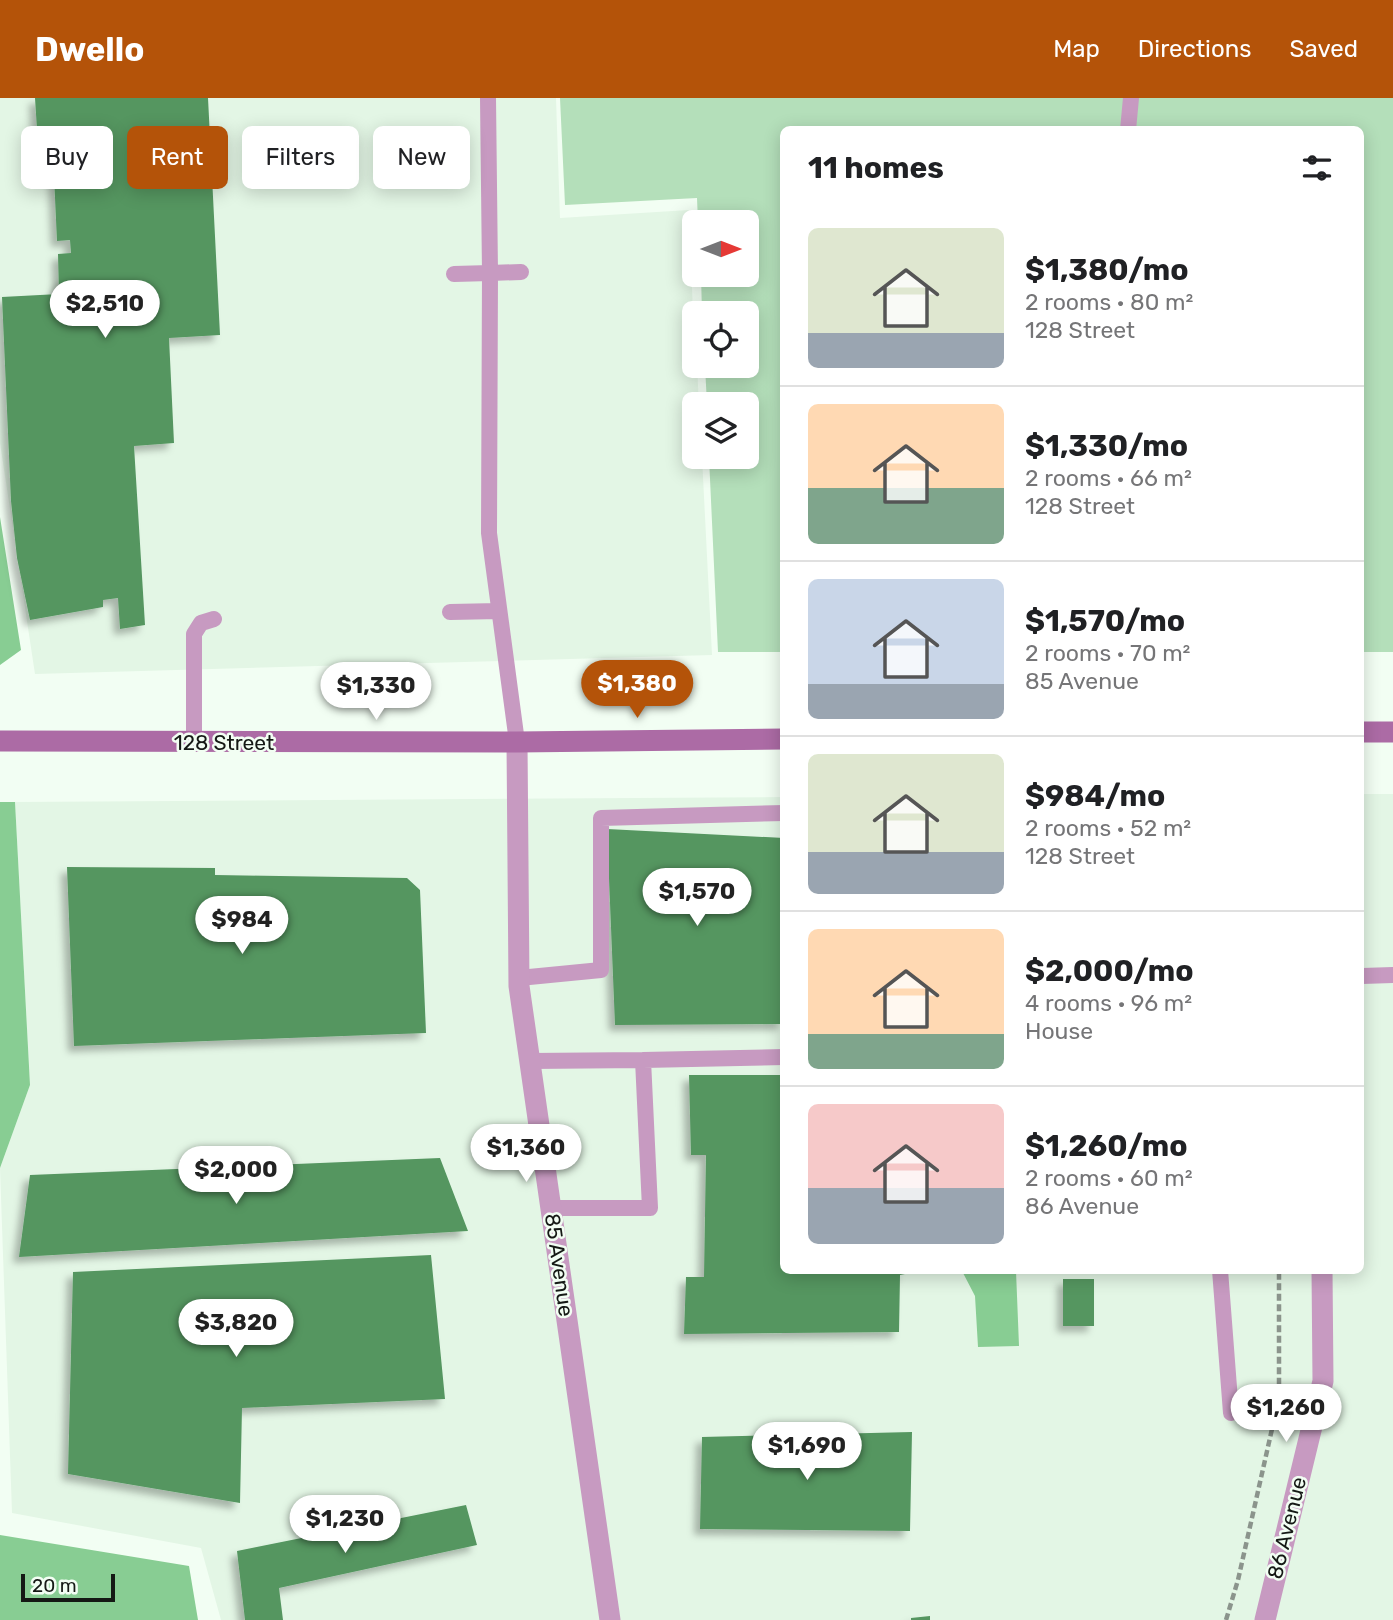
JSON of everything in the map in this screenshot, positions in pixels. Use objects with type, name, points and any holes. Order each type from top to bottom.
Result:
[{"type":"main road","points":[[1364,732],[1393,732]]},
{"type":"main road","name":"128 Street","points":[[0,741],[194,743],[780,739]]},
{"type":"street","name":"85 Avenue","points":[[517,742],[519,978],[610,1620]]},
{"type":"street","name":"86 Avenue","points":[[1265,1620],[1323,1381],[1322,1274]]},
{"type":"lane","points":[[488,98],[489,533],[517,742]]},
{"type":"lane","points":[[1128,126],[1131,98]]},
{"type":"lane","points":[[454,274],[521,272]]},
{"type":"lane","points":[[450,612],[499,611]]},
{"type":"lane","points":[[194,743],[194,634],[201,623],[214,619]]},
{"type":"lane","points":[[519,978],[601,970],[601,818],[780,813]]},
{"type":"lane","points":[[1364,976],[1393,975]]},
{"type":"lane","points":[[530,1061],[780,1057]]},
{"type":"lane","points":[[551,1208],[650,1208],[643,1060]]},
{"type":"lane","points":[[1220,1274],[1231,1413]]},
{"type":"path","points":[[1226,1620],[1238,1580],[1279,1398],[1279,1274]]},
{"type":"shaded area","points":[[0,98],[556,98],[560,218],[682,210],[682,287],[692,287],[692,301],[682,301],[682,378],[698,378],[698,392],[682,392],[682,469],[703,469],[712,655],[35,674],[0,443]]},
{"type":"shaded area","points":[[1364,794],[1393,794],[1393,1620],[221,1620],[201,1548],[12,1513],[0,1168],[30,1085],[15,802],[780,797],[780,1274],[1364,1274]]},
{"type":"green space","points":[[560,98],[1393,98],[1393,652],[1364,652],[1364,126],[780,126],[780,652],[718,652],[710,469],[759,469],[759,392],[706,392],[706,378],[759,378],[759,301],[702,301],[701,287],[760,287],[760,210],[698,210],[697,198],[565,205]]},
{"type":"green space","points":[[0,517],[21,650],[0,665]]},
{"type":"green space","points":[[0,802],[15,802],[30,1085],[0,1168]]},
{"type":"green space","points":[[964,1274],[1016,1274],[1019,1346],[978,1347],[975,1296]]},
{"type":"green space","points":[[0,1535],[189,1566],[198,1620],[0,1620]]},
{"type":"building","points":[[35,98],[208,98],[209,126],[127,126],[127,189],[213,189],[220,335],[169,338],[174,443],[134,446],[145,625],[120,629],[118,598],[103,600],[103,607],[30,620],[17,558],[11,501],[2,297],[59,294],[58,254],[71,253],[70,240],[57,241],[55,189],[113,189],[113,126],[37,126]]},
{"type":"building","points":[[607,829],[780,838],[780,1024],[615,1025]]},
{"type":"building","points":[[67,867],[215,868],[215,875],[407,878],[420,890],[426,1033],[74,1046]]},
{"type":"building","points":[[689,1075],[780,1075],[780,1274],[905,1274],[900,1275],[899,1332],[684,1334],[686,1277],[704,1277],[706,1155],[691,1155]]},
{"type":"building","points":[[440,1158],[468,1231],[19,1257],[30,1175]]},
{"type":"building","points":[[431,1255],[445,1399],[242,1408],[240,1503],[68,1474],[73,1272]]},
{"type":"building","points":[[1063,1279],[1094,1279],[1094,1326],[1063,1326]]},
{"type":"building","points":[[912,1432],[910,1531],[700,1529],[702,1437]]},
{"type":"building","points":[[466,1505],[477,1545],[279,1588],[283,1620],[245,1620],[237,1551]]},
{"type":"building","points":[[930,1616],[930,1620],[911,1620],[911,1618]]}]
